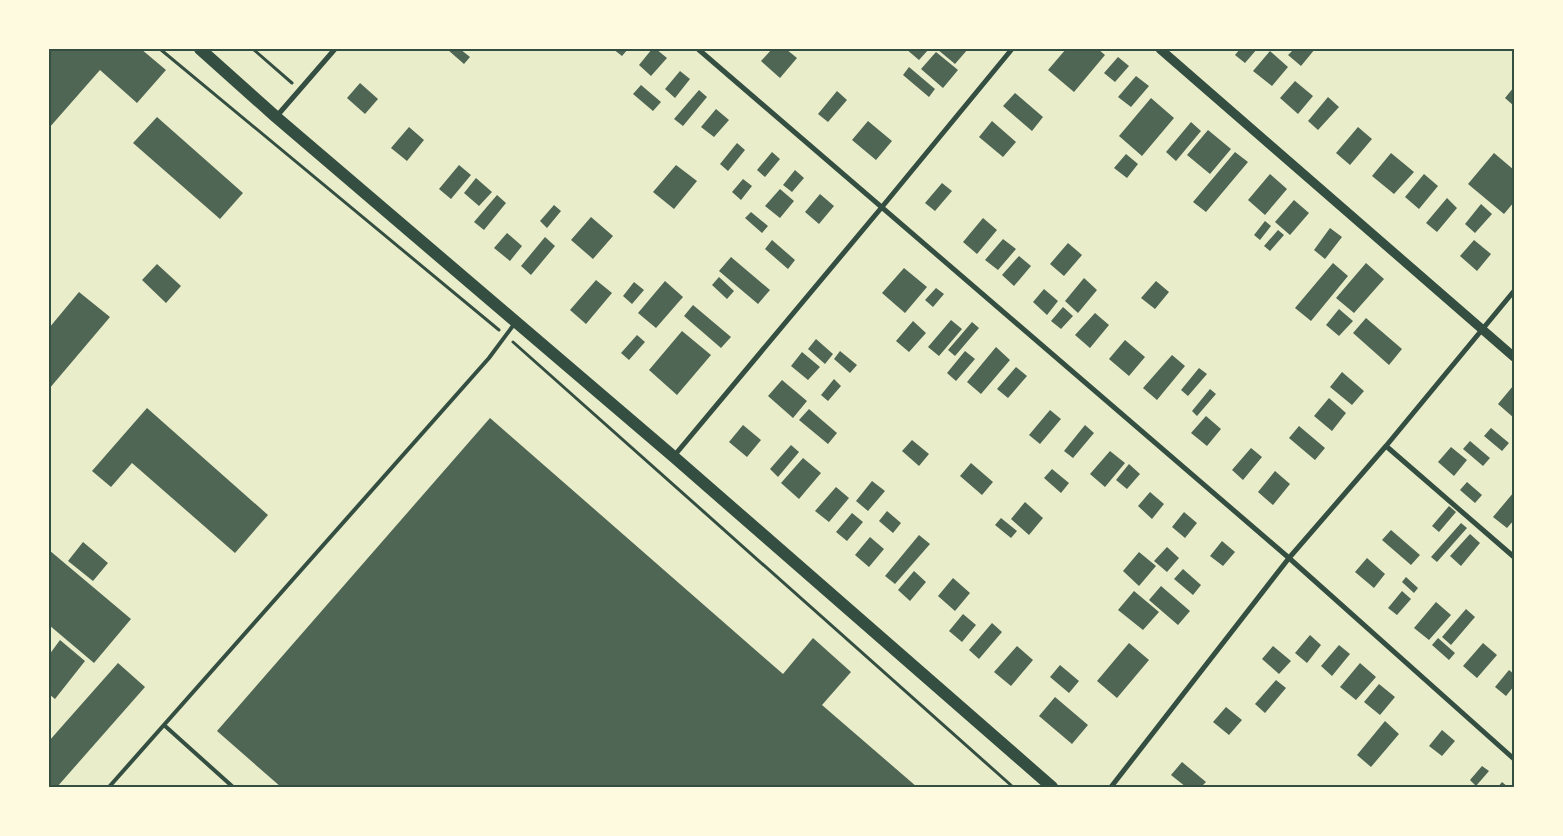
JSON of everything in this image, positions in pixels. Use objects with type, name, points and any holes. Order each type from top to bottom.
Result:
[{"type":"main road","points":[[200,49],[276,117],[674,456],[1052,787]]},
{"type":"street","points":[[276,117],[335,49]]},
{"type":"street","points":[[698,49],[1289,558],[1514,759]]},
{"type":"street","points":[[674,456],[1012,49]]},
{"type":"street","points":[[1160,49],[1514,357]]},
{"type":"street","points":[[1111,787],[1289,558],[1386,446],[1514,291]]},
{"type":"street","points":[[1386,446],[1514,557]]},
{"type":"lane","points":[[109,787],[489,358],[516,321]]},
{"type":"lane","points":[[164,725],[233,787]]},
{"type":"path","points":[[160,49],[505,336],[1013,787]]},
{"type":"path","points":[[253,49],[300,90]]},
{"type":"building","points":[[50,49],[141,49],[166,70],[137,103],[100,70],[49,128]]},
{"type":"building","points":[[449,49],[460,49],[470,57],[464,64]]},
{"type":"building","points":[[613,49],[628,49],[622,56]]},
{"type":"building","points":[[652,49],[656,49],[667,58],[651,76],[639,65]]},
{"type":"building","points":[[772,49],[786,49],[797,58],[780,78],[761,61]]},
{"type":"building","points":[[906,49],[929,49],[919,60]]},
{"type":"building","points":[[937,49],[968,49],[955,64]]},
{"type":"building","points":[[1066,49],[1098,49],[1105,55],[1074,92],[1048,70]]},
{"type":"building","points":[[1240,49],[1257,49],[1245,63],[1235,55]]},
{"type":"building","points":[[1294,49],[1315,49],[1301,66],[1288,55]]},
{"type":"building","points":[[1270,51],[1288,67],[1272,86],[1253,71]]},
{"type":"building","points":[[936,52],[958,70],[943,88],[921,69]]},
{"type":"building","points":[[1118,57],[1129,66],[1115,82],[1104,73]]},
{"type":"building","points":[[909,67],[935,89],[929,97],[903,75]]},
{"type":"building","points":[[680,71],[690,79],[675,98],[665,89]]},
{"type":"building","points":[[1136,76],[1149,86],[1131,107],[1118,97]]},
{"type":"building","points":[[1295,81],[1313,96],[1298,114],[1280,98]]},
{"type":"building","points":[[360,83],[378,99],[365,114],[347,98]]},
{"type":"building","points":[[641,85],[661,102],[653,111],[633,94]]},
{"type":"building","points":[[1514,87],[1514,106],[1505,98]]},
{"type":"building","points":[[699,90],[707,97],[683,126],[674,119]]},
{"type":"building","points":[[837,91],[847,100],[828,122],[818,114]]},
{"type":"building","points":[[1015,93],[1043,117],[1032,131],[1003,106]]},
{"type":"building","points":[[1328,97],[1339,107],[1318,130],[1308,121]]},
{"type":"building","points":[[1151,98],[1174,118],[1142,156],[1119,136]]},
{"type":"building","points":[[716,109],[729,120],[714,137],[701,127]]},
{"type":"building","points":[[157,117],[243,193],[220,219],[133,143]]},
{"type":"building","points":[[868,121],[892,141],[876,160],[852,140]]},
{"type":"building","points":[[992,121],[1016,142],[1003,157],[979,137]]},
{"type":"building","points":[[1191,122],[1201,131],[1176,161],[1166,152]]},
{"type":"building","points":[[409,127],[424,140],[407,161],[391,148]]},
{"type":"building","points":[[1358,127],[1372,139],[1350,165],[1336,153]]},
{"type":"building","points":[[1208,130],[1231,149],[1210,174],[1187,155]]},
{"type":"building","points":[[737,143],[745,150],[728,171],[720,164]]},
{"type":"building","points":[[772,152],[780,159],[765,177],[757,170]]},
{"type":"building","points":[[1235,152],[1248,162],[1206,212],[1193,202]]},
{"type":"building","points":[[1391,153],[1414,172],[1394,194],[1372,176]]},
{"type":"building","points":[[1494,153],[1514,170],[1514,202],[1504,214],[1468,184]]},
{"type":"building","points":[[1126,154],[1138,164],[1127,178],[1114,168]]},
{"type":"building","points":[[459,165],[471,175],[451,199],[439,189]]},
{"type":"building","points":[[676,165],[697,181],[674,209],[653,192]]},
{"type":"building","points":[[795,170],[804,178],[792,192],[783,185]]},
{"type":"building","points":[[1270,174],[1287,189],[1265,215],[1248,200]]},
{"type":"building","points":[[1424,174],[1438,186],[1419,209],[1405,197]]},
{"type":"building","points":[[476,178],[492,192],[479,206],[464,193]]},
{"type":"building","points":[[743,179],[752,186],[741,200],[732,192]]},
{"type":"building","points":[[942,183],[952,191],[935,211],[925,203]]},
{"type":"building","points":[[780,189],[794,201],[780,218],[765,206]]},
{"type":"building","points":[[820,194],[834,206],[819,224],[805,212]]},
{"type":"building","points":[[497,195],[506,203],[484,230],[474,222]]},
{"type":"building","points":[[1447,198],[1457,208],[1437,232],[1426,223]]},
{"type":"building","points":[[1294,200],[1309,213],[1290,235],[1275,222]]},
{"type":"building","points":[[1481,204],[1492,214],[1475,233],[1465,224]]},
{"type":"building","points":[[554,205],[561,211],[547,228],[540,221]]},
{"type":"building","points":[[751,212],[768,226],[762,233],[745,218]]},
{"type":"building","points":[[591,217],[613,236],[593,259],[571,240]]},
{"type":"building","points":[[983,218],[997,230],[977,254],[963,242]]},
{"type":"building","points":[[1265,221],[1271,226],[1260,240],[1254,235]]},
{"type":"building","points":[[1330,228],[1342,237],[1325,259],[1314,250]]},
{"type":"building","points":[[1278,230],[1284,235],[1270,251],[1264,246]]},
{"type":"building","points":[[507,233],[522,246],[510,261],[494,248]]},
{"type":"building","points":[[545,237],[555,246],[531,275],[521,266]]},
{"type":"building","points":[[1003,239],[1016,249],[998,270],[985,260]]},
{"type":"building","points":[[772,240],[795,260],[788,269],[765,249]]},
{"type":"building","points":[[1474,240],[1491,254],[1477,271],[1460,256]]},
{"type":"building","points":[[1068,243],[1082,255],[1064,276],[1050,264]]},
{"type":"building","points":[[1019,256],[1031,266],[1014,286],[1002,275]]},
{"type":"building","points":[[731,257],[770,290],[758,304],[719,271]]},
{"type":"building","points":[[1333,263],[1348,276],[1311,321],[1295,308]]},
{"type":"building","points":[[1366,263],[1384,279],[1354,313],[1336,298]]},
{"type":"building","points":[[157,264],[181,286],[166,303],[142,280]]},
{"type":"building","points":[[904,268],[927,287],[905,313],[882,293]]},
{"type":"building","points":[[719,277],[734,291],[727,299],[712,285]]},
{"type":"building","points":[[1084,278],[1097,290],[1078,313],[1065,301]]},
{"type":"building","points":[[596,280],[612,293],[586,324],[570,310]]},
{"type":"building","points":[[665,281],[683,297],[656,328],[638,313]]},
{"type":"building","points":[[1156,281],[1169,292],[1155,309],[1141,298]]},
{"type":"building","points":[[634,282],[644,290],[632,304],[623,296]]},
{"type":"building","points":[[936,288],[944,294],[933,307],[925,300]]},
{"type":"building","points":[[1044,289],[1058,301],[1047,315],[1033,302]]},
{"type":"building","points":[[79,292],[110,317],[49,389],[49,328]]},
{"type":"building","points":[[693,305],[731,337],[721,348],[684,316]]},
{"type":"building","points":[[1063,307],[1073,316],[1061,329],[1051,321]]},
{"type":"building","points":[[1339,309],[1353,321],[1339,336],[1326,325]]},
{"type":"building","points":[[1095,313],[1109,325],[1090,348],[1075,335]]},
{"type":"building","points":[[1366,318],[1402,349],[1389,365],[1353,333]]},
{"type":"building","points":[[951,320],[962,329],[939,356],[928,347]]},
{"type":"building","points":[[913,321],[926,333],[909,352],[896,341]]},
{"type":"building","points":[[972,322],[979,328],[955,356],[948,350]]},
{"type":"building","points":[[682,331],[711,355],[677,395],[649,370]]},
{"type":"building","points":[[637,335],[645,342],[629,360],[621,353]]},
{"type":"building","points":[[816,339],[833,354],[825,364],[808,349]]},
{"type":"building","points":[[1125,340],[1145,357],[1129,376],[1109,359]]},
{"type":"building","points":[[996,347],[1010,360],[981,394],[967,382]]},
{"type":"building","points":[[840,351],[857,365],[850,373],[834,359]]},
{"type":"building","points":[[965,351],[975,359],[956,381],[947,373]]},
{"type":"building","points":[[802,352],[820,367],[808,380],[791,366]]},
{"type":"building","points":[[1172,355],[1185,366],[1157,400],[1143,388]]},
{"type":"building","points":[[1016,367],[1027,376],[1008,398],[997,389]]},
{"type":"building","points":[[1199,368],[1207,374],[1188,396],[1181,390]]},
{"type":"building","points":[[1342,372],[1364,391],[1352,405],[1330,387]]},
{"type":"building","points":[[834,379],[841,386],[828,401],[821,395]]},
{"type":"building","points":[[782,380],[807,401],[793,418],[768,396]]},
{"type":"building","points":[[1514,387],[1514,418],[1498,404]]},
{"type":"building","points":[[1210,389],[1216,394],[1197,416],[1192,411]]},
{"type":"building","points":[[1329,398],[1346,413],[1332,431],[1314,416]]},
{"type":"building","points":[[147,408],[268,515],[235,553],[132,463],[111,487],[92,471]]},
{"type":"building","points":[[809,409],[837,433],[828,444],[799,420]]},
{"type":"building","points":[[1050,410],[1061,419],[1040,444],[1029,435]]},
{"type":"building","points":[[1206,416],[1221,429],[1207,446],[1191,433]]},
{"type":"building","points":[[490,418],[783,674],[813,638],[851,672],[822,705],[917,787],[281,787],[217,731]]},
{"type":"building","points":[[743,425],[761,440],[747,457],[729,442]]},
{"type":"building","points":[[1085,425],[1094,433],[1073,458],[1064,451]]},
{"type":"building","points":[[1299,426],[1325,448],[1315,460],[1289,438]]},
{"type":"building","points":[[1491,428],[1509,443],[1502,451],[1484,436]]},
{"type":"building","points":[[912,440],[929,454],[919,466],[902,451]]},
{"type":"building","points":[[1470,441],[1490,458],[1483,466],[1463,449]]},
{"type":"building","points":[[791,445],[799,452],[778,477],[770,469]]},
{"type":"building","points":[[1451,447],[1467,460],[1454,476],[1438,462]]},
{"type":"building","points":[[1251,448],[1262,457],[1243,480],[1232,470]]},
{"type":"building","points":[[1110,451],[1125,463],[1105,487],[1090,474]]},
{"type":"building","points":[[803,458],[821,473],[799,499],[781,483]]},
{"type":"building","points":[[971,463],[993,482],[982,495],[960,476]]},
{"type":"building","points":[[1129,464],[1140,474],[1127,489],[1116,480]]},
{"type":"building","points":[[1052,469],[1069,483],[1061,493],[1044,478]]},
{"type":"building","points":[[1275,471],[1290,484],[1273,505],[1258,492]]},
{"type":"building","points":[[872,481],[885,491],[868,511],[856,501]]},
{"type":"building","points":[[1467,482],[1482,495],[1475,503],[1460,490]]},
{"type":"building","points":[[836,487],[849,498],[829,522],[815,511]]},
{"type":"building","points":[[1150,492],[1164,504],[1152,519],[1138,506]]},
{"type":"building","points":[[1514,492],[1514,520],[1507,528],[1493,517]]},
{"type":"building","points":[[1025,502],[1043,518],[1029,535],[1011,519]]},
{"type":"building","points":[[1449,506],[1456,512],[1439,532],[1432,526]]},
{"type":"building","points":[[887,511],[901,523],[893,533],[879,521]]},
{"type":"building","points":[[1184,512],[1197,523],[1185,538],[1172,527]]},
{"type":"building","points":[[852,513],[863,522],[847,541],[836,532]]},
{"type":"building","points":[[1001,518],[1017,531],[1011,538],[995,525]]},
{"type":"building","points":[[1461,523],[1467,528],[1437,562],[1431,557]]},
{"type":"building","points":[[1391,530],[1420,555],[1411,565],[1382,540]]},
{"type":"building","points":[[1470,534],[1480,543],[1461,566],[1450,556]]},
{"type":"building","points":[[919,535],[930,544],[895,584],[885,576]]},
{"type":"building","points":[[870,537],[884,549],[869,567],[855,555]]},
{"type":"building","points":[[1222,541],[1235,552],[1223,566],[1210,556]]},
{"type":"building","points":[[83,542],[108,563],[93,581],[68,561]]},
{"type":"building","points":[[1167,547],[1179,558],[1167,572],[1154,561]]},
{"type":"building","points":[[49,550],[131,619],[94,663],[49,625]]},
{"type":"building","points":[[1139,552],[1156,566],[1139,586],[1123,571]]},
{"type":"building","points":[[1367,558],[1385,574],[1374,588],[1355,572]]},
{"type":"building","points":[[1183,569],[1201,585],[1193,595],[1174,579]]},
{"type":"building","points":[[914,571],[926,582],[910,601],[898,590]]},
{"type":"building","points":[[1406,577],[1418,588],[1414,593],[1402,582]]},
{"type":"building","points":[[953,578],[970,593],[955,611],[938,596]]},
{"type":"building","points":[[1161,586],[1190,611],[1178,625],[1149,600]]},
{"type":"building","points":[[1134,591],[1159,612],[1143,630],[1118,610]]},
{"type":"building","points":[[1402,591],[1411,599],[1397,615],[1388,608]]},
{"type":"building","points":[[1436,602],[1451,615],[1429,640],[1414,628]]},
{"type":"building","points":[[1466,609],[1475,617],[1451,645],[1442,637]]},
{"type":"building","points":[[963,614],[976,625],[962,642],[949,631]]},
{"type":"building","points":[[992,623],[1002,632],[979,659],[969,650]]},
{"type":"building","points":[[1310,635],[1321,645],[1307,663],[1295,653]]},
{"type":"building","points":[[1438,638],[1455,653],[1449,660],[1432,645]]},
{"type":"building","points":[[60,640],[85,661],[55,699],[49,694],[49,655]]},
{"type":"building","points":[[1129,643],[1149,660],[1117,698],[1097,681]]},
{"type":"building","points":[[1483,643],[1497,655],[1477,678],[1463,666]]},
{"type":"building","points":[[1339,645],[1350,654],[1332,676],[1321,666]]},
{"type":"building","points":[[1017,646],[1033,660],[1011,686],[994,672]]},
{"type":"building","points":[[1273,646],[1291,661],[1279,674],[1262,659]]},
{"type":"building","points":[[118,663],[145,687],[57,787],[49,787],[49,741]]},
{"type":"building","points":[[1360,663],[1376,677],[1356,700],[1340,687]]},
{"type":"building","points":[[1060,665],[1079,681],[1069,693],[1050,677]]},
{"type":"building","points":[[1509,670],[1514,674],[1514,686],[1506,696],[1495,687]]},
{"type":"building","points":[[1276,680],[1286,688],[1265,713],[1255,704]]},
{"type":"building","points":[[1379,684],[1395,697],[1380,715],[1364,702]]},
{"type":"building","points":[[1055,697],[1088,725],[1072,744],[1039,716]]},
{"type":"building","points":[[1226,707],[1242,720],[1229,735],[1213,722]]},
{"type":"building","points":[[1385,721],[1399,734],[1371,767],[1357,755]]},
{"type":"building","points":[[1442,730],[1455,741],[1442,756],[1429,746]]},
{"type":"building","points":[[1182,762],[1206,782],[1201,787],[1186,787],[1171,775]]},
{"type":"building","points":[[1482,766],[1489,771],[1476,786],[1470,780]]},
{"type":"building","points":[[1502,782],[1508,787],[1498,787]]}]
